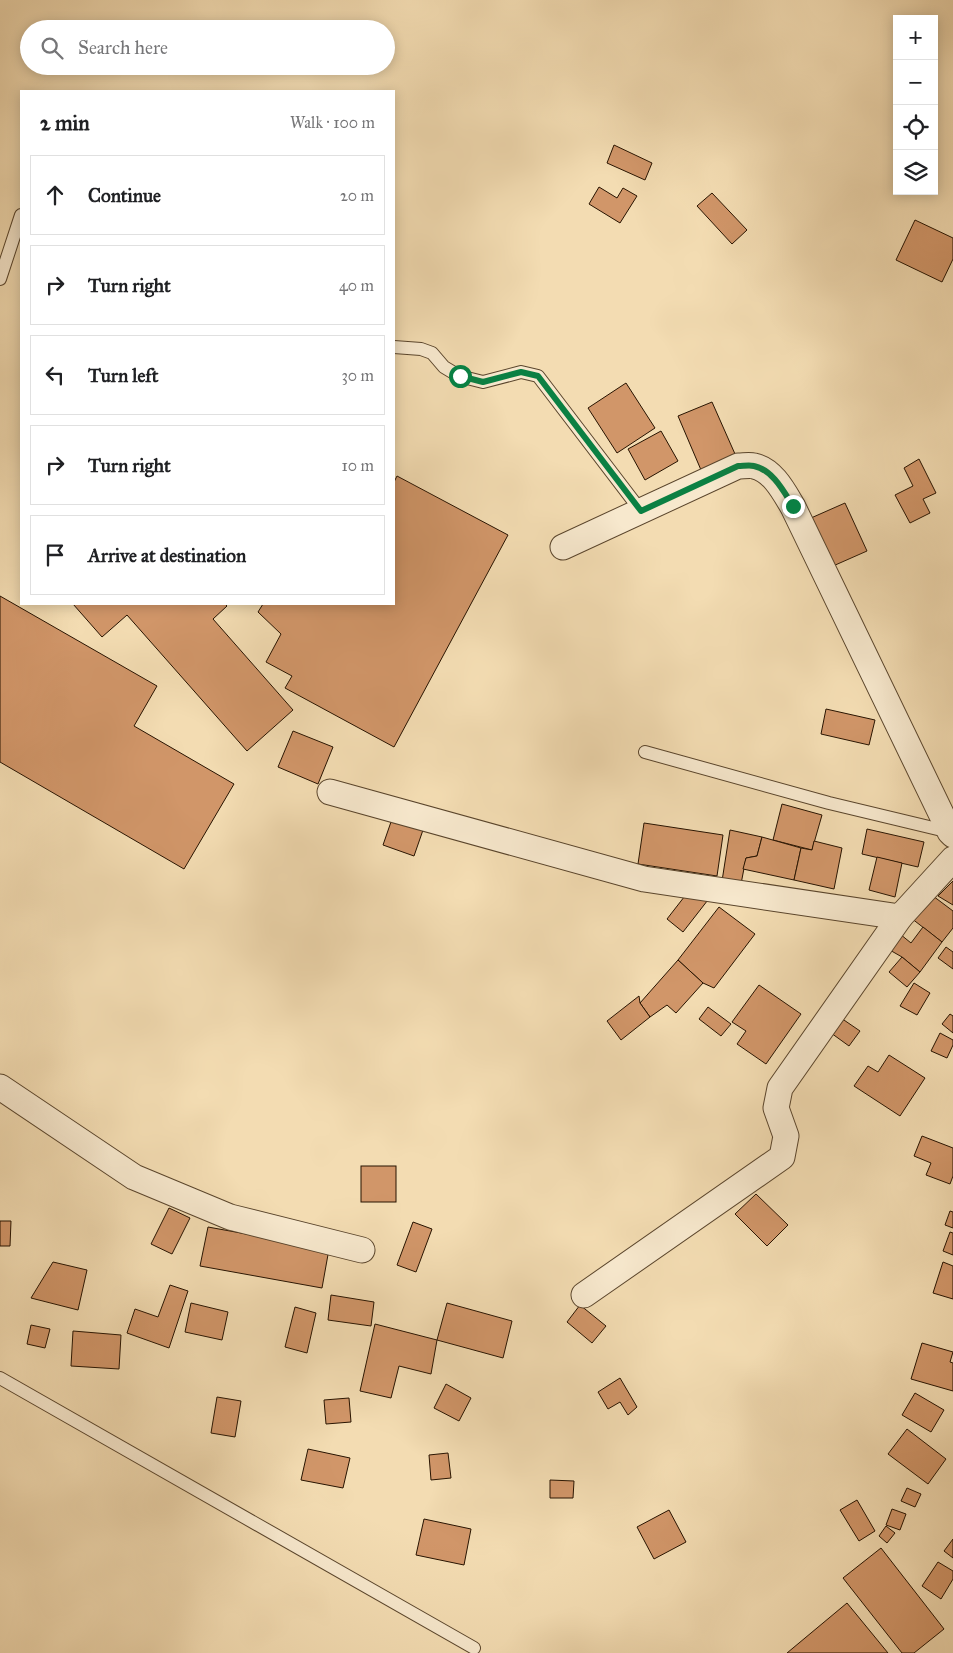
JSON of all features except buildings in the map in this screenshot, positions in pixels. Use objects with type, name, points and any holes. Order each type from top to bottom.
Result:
[{"type":"street","points":[[563,547],[738,466],[755,466],[766,472],[779,484],[793,506],[951,834]]},
{"type":"street","points":[[330,792],[644,879],[900,917]]},
{"type":"street","points":[[584,1295],[782,1157],[786,1136],[776,1108],[780,1088],[900,917],[953,860]]},
{"type":"street","points":[[0,1087],[134,1177],[230,1217],[362,1250]]},
{"type":"lane","points":[[0,279],[20,218]]},
{"type":"lane","points":[[395,347],[421,349],[432,353],[444,367],[460,376],[483,382],[521,372],[538,376],[641,511]]},
{"type":"lane","points":[[645,752],[828,804],[951,834]]},
{"type":"lane","points":[[0,1378],[474,1648]]},
{"type":"route","points":[[460,376],[483,382],[521,372],[538,376],[641,511],[738,466],[755,466],[766,472],[779,484],[793,506]]}]
